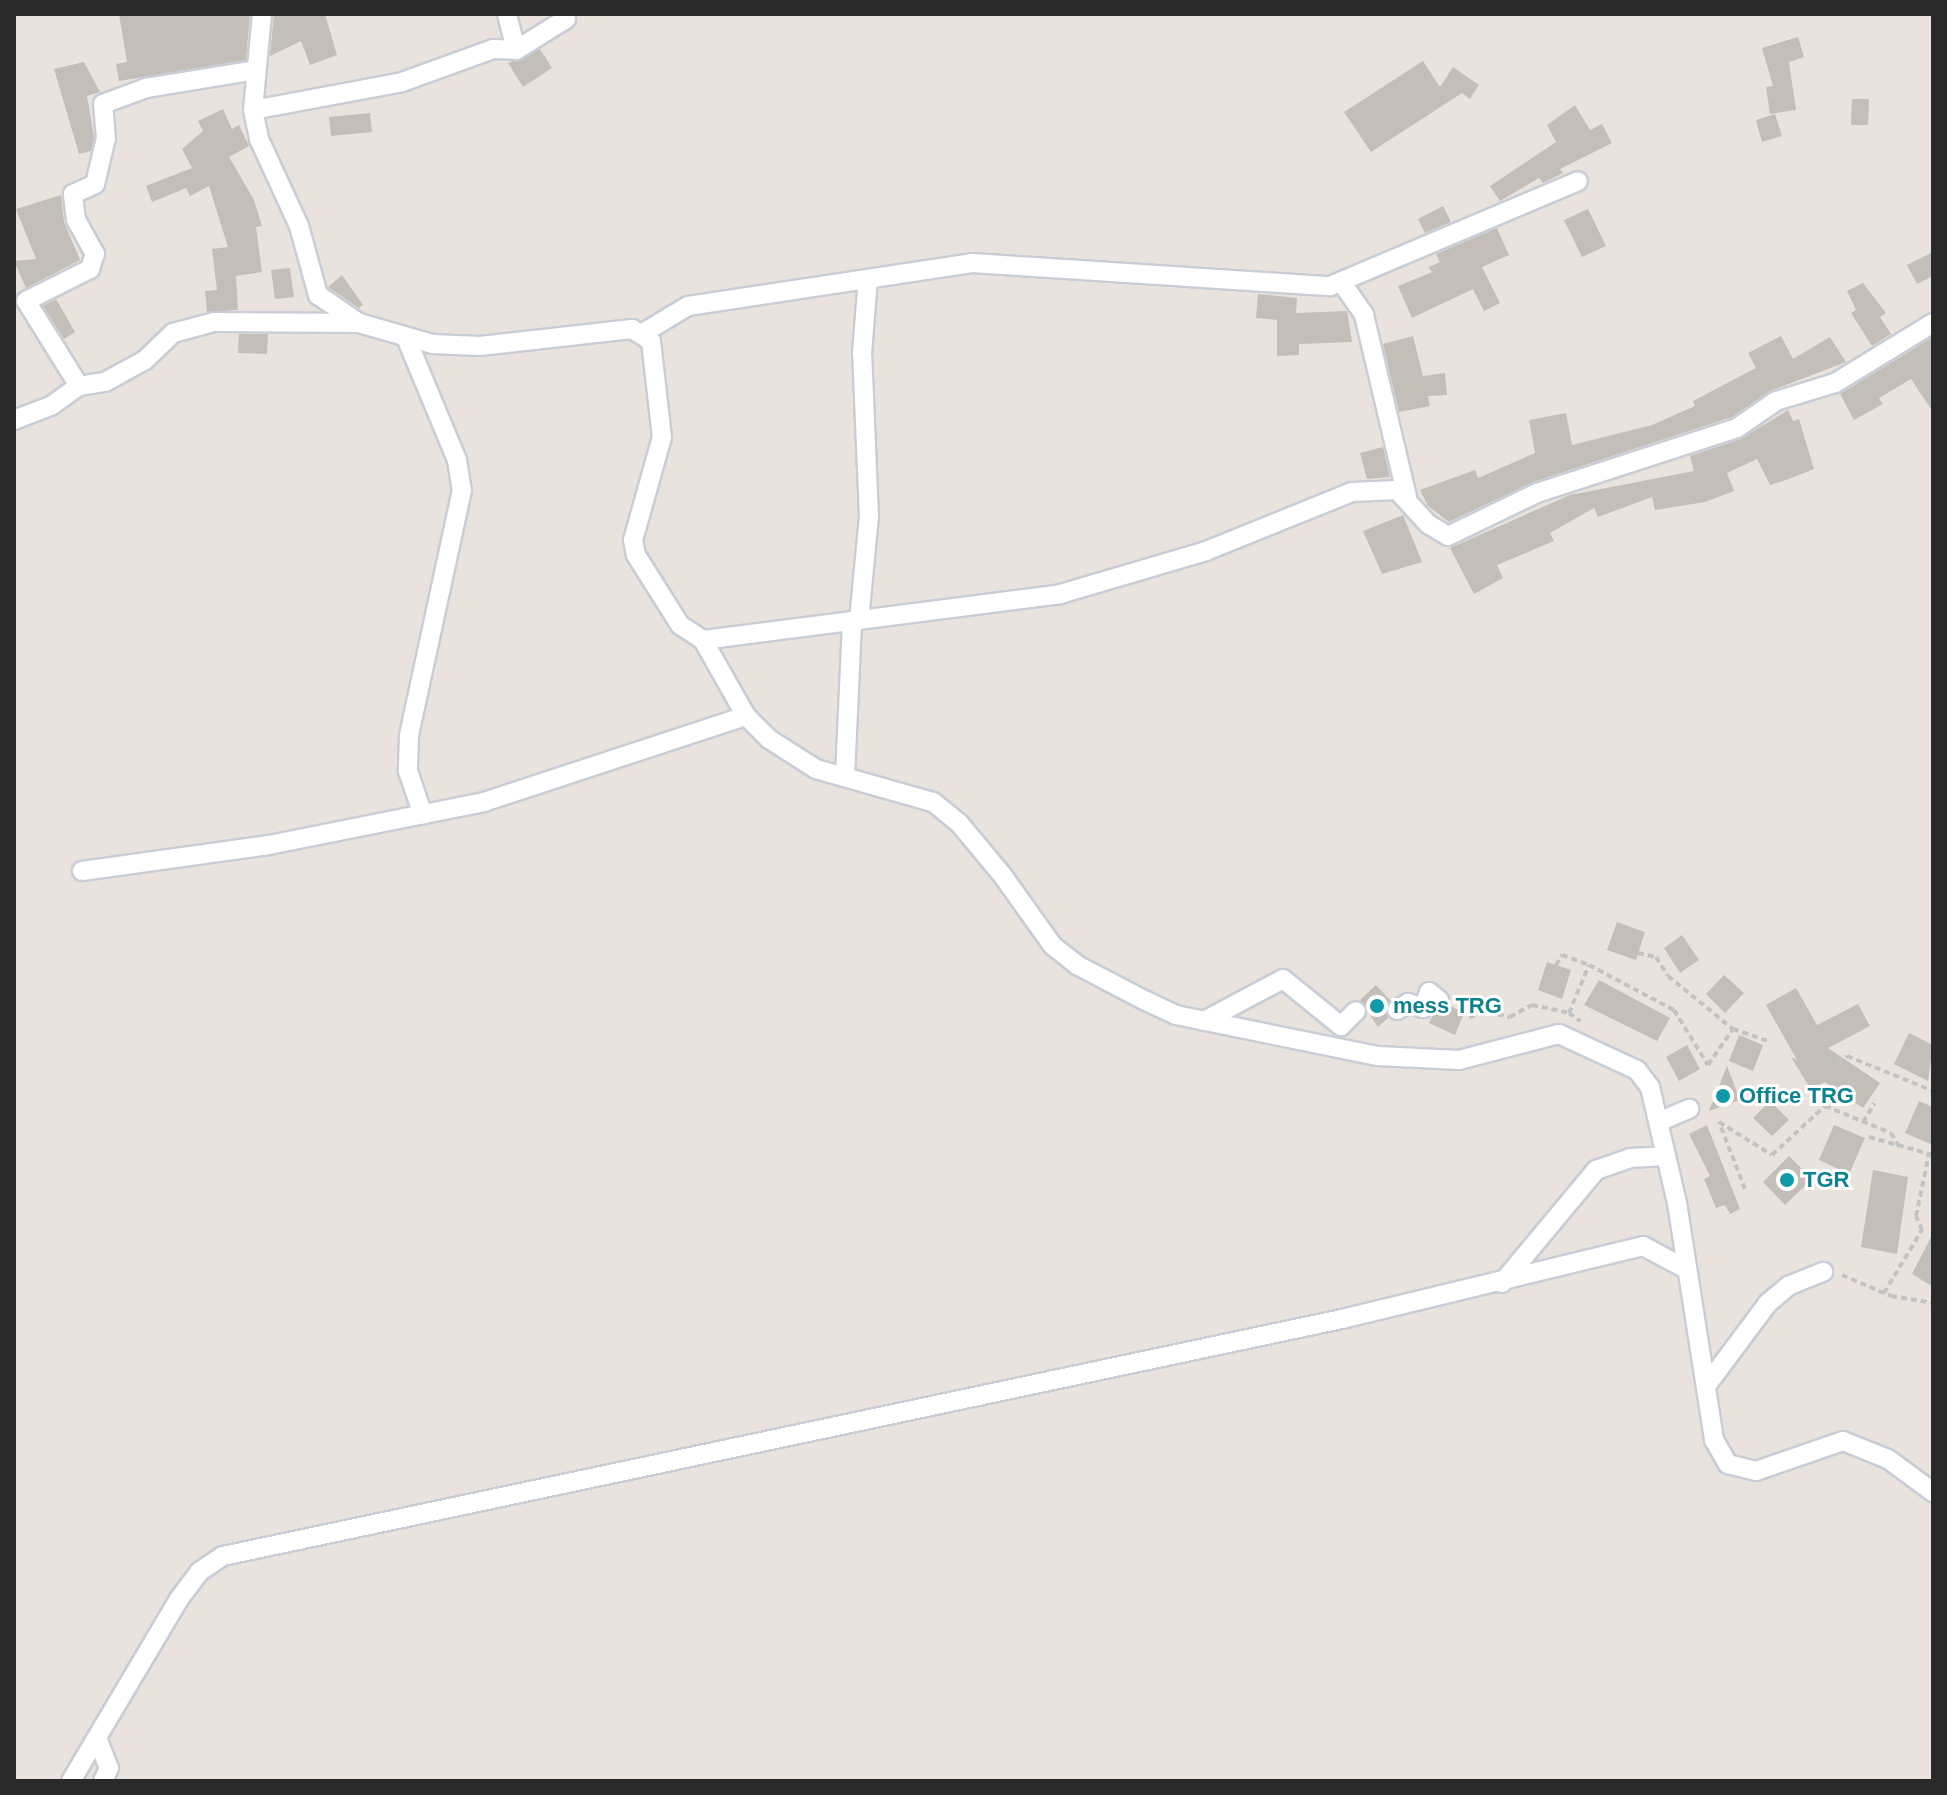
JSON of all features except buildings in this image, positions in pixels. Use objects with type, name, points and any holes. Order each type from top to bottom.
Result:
[{"type":"street","points":[[262,14],[253,110],[259,139],[299,226],[311,282],[318,295],[359,323],[407,340],[455,347],[632,329],[643,333],[651,341],[662,437],[635,524],[636,555],[680,625],[703,640],[746,716],[769,739],[816,769],[933,802],[986,855],[1053,946],[1101,979],[1176,1015],[1378,1056],[1435,1061],[1559,1034],[1637,1070],[1650,1087],[1666,1156],[1714,1440],[1728,1464],[1756,1471],[1843,1441],[1888,1459],[1933,1492]]},
{"type":"street","points":[[507,14],[516,50]]},
{"type":"street","points":[[253,110],[402,82],[493,49],[516,50],[566,19]]},
{"type":"street","points":[[79,386],[26,301],[90,269],[95,254],[76,220],[73,194],[95,184],[106,138],[103,104],[146,88],[256,70]]},
{"type":"street","points":[[643,333],[688,306],[986,263],[1313,286],[1342,283],[1578,181]]},
{"type":"street","points":[[845,777],[856,621],[869,517],[862,353],[868,279]]},
{"type":"street","points":[[1342,283],[1364,315],[1407,497]]},
{"type":"street","points":[[14,420],[51,406],[79,386],[105,382],[145,360],[173,333],[214,322],[359,323]]},
{"type":"street","points":[[703,640],[1060,594],[1206,551],[1352,492],[1397,490],[1437,531],[1448,536],[1537,493],[1737,428],[1776,401],[1835,383],[1933,323]]},
{"type":"street","points":[[407,340],[457,460],[462,490],[409,736],[408,771],[423,815]]},
{"type":"street","points":[[82,871],[269,845],[484,802],[746,716]]},
{"type":"street","points":[[1204,1021],[1283,979],[1341,1026],[1356,1011]]},
{"type":"street","points":[[1397,1010],[1408,1003],[1423,1008],[1429,992],[1439,1000]]},
{"type":"street","points":[[1658,1122],[1689,1109]]},
{"type":"street","points":[[1502,1283],[1596,1170],[1630,1158],[1666,1156]]},
{"type":"street","points":[[71,1781],[179,1599],[199,1572],[223,1556],[1502,1283],[1643,1246],[1686,1269]]},
{"type":"street","points":[[1706,1386],[1768,1303],[1788,1286],[1823,1272]]},
{"type":"street","points":[[98,1740],[109,1768],[103,1781]]},
{"type":"path","points":[[1638,953],[1656,957],[1668,976],[1733,1029],[1770,1042]]},
{"type":"path","points":[[1556,965],[1562,955],[1589,965],[1674,1010],[1708,1065],[1733,1029]]},
{"type":"path","points":[[1469,1017],[1488,1012],[1510,1017],[1532,1005],[1569,1013],[1589,965]]},
{"type":"path","points":[[1838,1064],[1847,1056],[1933,1091]]},
{"type":"path","points":[[1863,1122],[1875,1103]]},
{"type":"path","points":[[1745,1189],[1719,1122],[1772,1155],[1825,1106],[1891,1133],[1900,1148]]},
{"type":"path","points":[[1869,1137],[1900,1148],[1931,1154],[1916,1216],[1922,1230],[1884,1293]]},
{"type":"path","points":[[1823,1272],[1852,1276],[1884,1293],[1933,1303]]},
{"type":"place","name":"mess TRG","points":[[1377,1006]]},
{"type":"place","name":"Office TRG","points":[[1723,1096]]},
{"type":"place","name":"TGR","points":[[1787,1180]]}]
